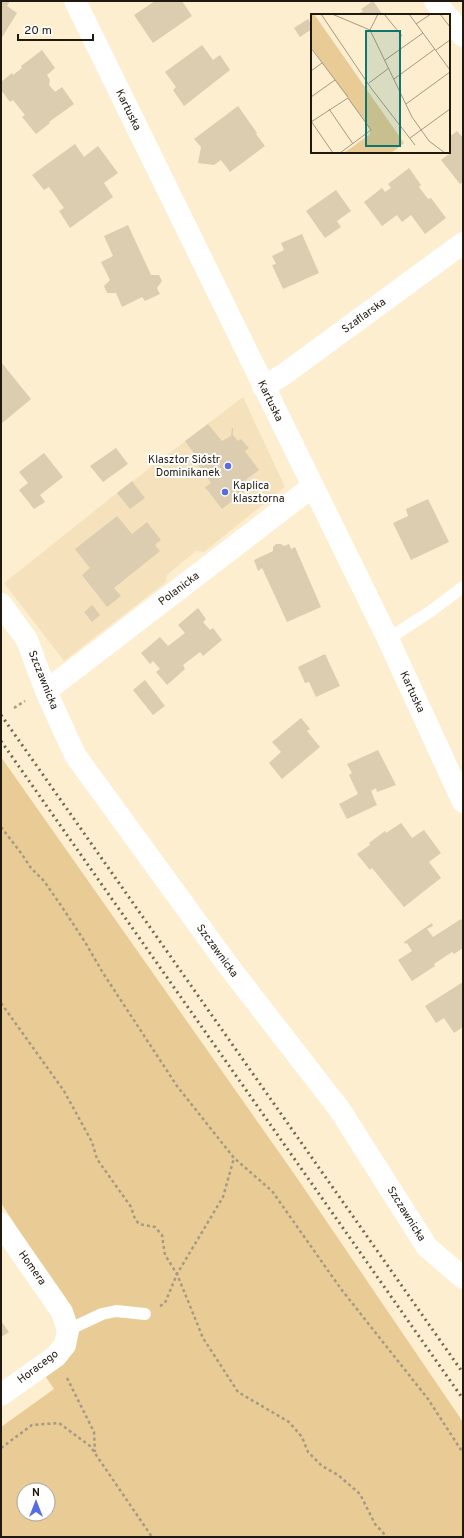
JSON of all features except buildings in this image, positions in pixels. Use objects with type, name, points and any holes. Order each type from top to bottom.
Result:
[{"type":"street","name":"Kartuska","points":[[75,1],[312,487],[388,639],[463,802]]},
{"type":"street","points":[[435,1],[445,14]]},
{"type":"street","points":[[450,19],[463,36]]},
{"type":"street","name":"Szaflarska","points":[[263,387],[283,375],[463,243]]},
{"type":"street","name":"Polanicka","points":[[46,691],[312,487]]},
{"type":"street","name":"Szczawnicka","points":[[1,604],[26,640],[46,691],[75,755],[230,968],[340,1110],[427,1247],[463,1278]]},
{"type":"street","name":"Homera","points":[[2,1227],[65,1321]]},
{"type":"street","name":"Horacego","points":[[1,1395],[56,1356],[65,1345],[65,1321]]},
{"type":"lane","points":[[388,639],[431,611],[463,587]]},
{"type":"lane","points":[[65,1321],[116,1311],[145,1314]]},
{"type":"path","points":[[1,827],[21,852],[31,868],[44,881],[62,907],[177,1086],[234,1158],[272,1191],[341,1289],[428,1399],[463,1453]]},
{"type":"path","points":[[1,1003],[64,1090],[92,1142],[97,1159],[130,1207],[135,1219],[139,1224],[155,1227],[162,1235],[165,1255],[177,1274],[203,1338],[238,1392],[289,1422],[302,1437],[308,1452],[322,1466],[338,1475],[360,1494],[375,1524],[387,1537]]},
{"type":"path","points":[[145,1314],[165,1303],[177,1274],[223,1197],[234,1158]]},
{"type":"path","points":[[56,1356],[94,1432],[95,1453]]},
{"type":"path","points":[[1,1448],[32,1425],[59,1423],[90,1446],[152,1537]]},
{"type":"shaded area","points":[[243,397],[285,487],[204,552],[196,551],[167,575],[166,582],[64,661],[4,583],[117,493]]},
{"type":"shaded area","points":[[1,757],[295,1175],[463,1422],[463,1537],[1,1537],[1,1427],[54,1389],[46,1377],[64,1364],[70,1356],[76,1343],[75,1317],[1,1203]]},
{"type":"railway","points":[[1,715],[463,1373]]},
{"type":"railway","points":[[1,741],[463,1399]]},
{"type":"place","name":"Klasztor Sióstr Dominikanek","points":[[228,466]]},
{"type":"place","name":"Kaplica klasztorna","points":[[225,492]]}]
